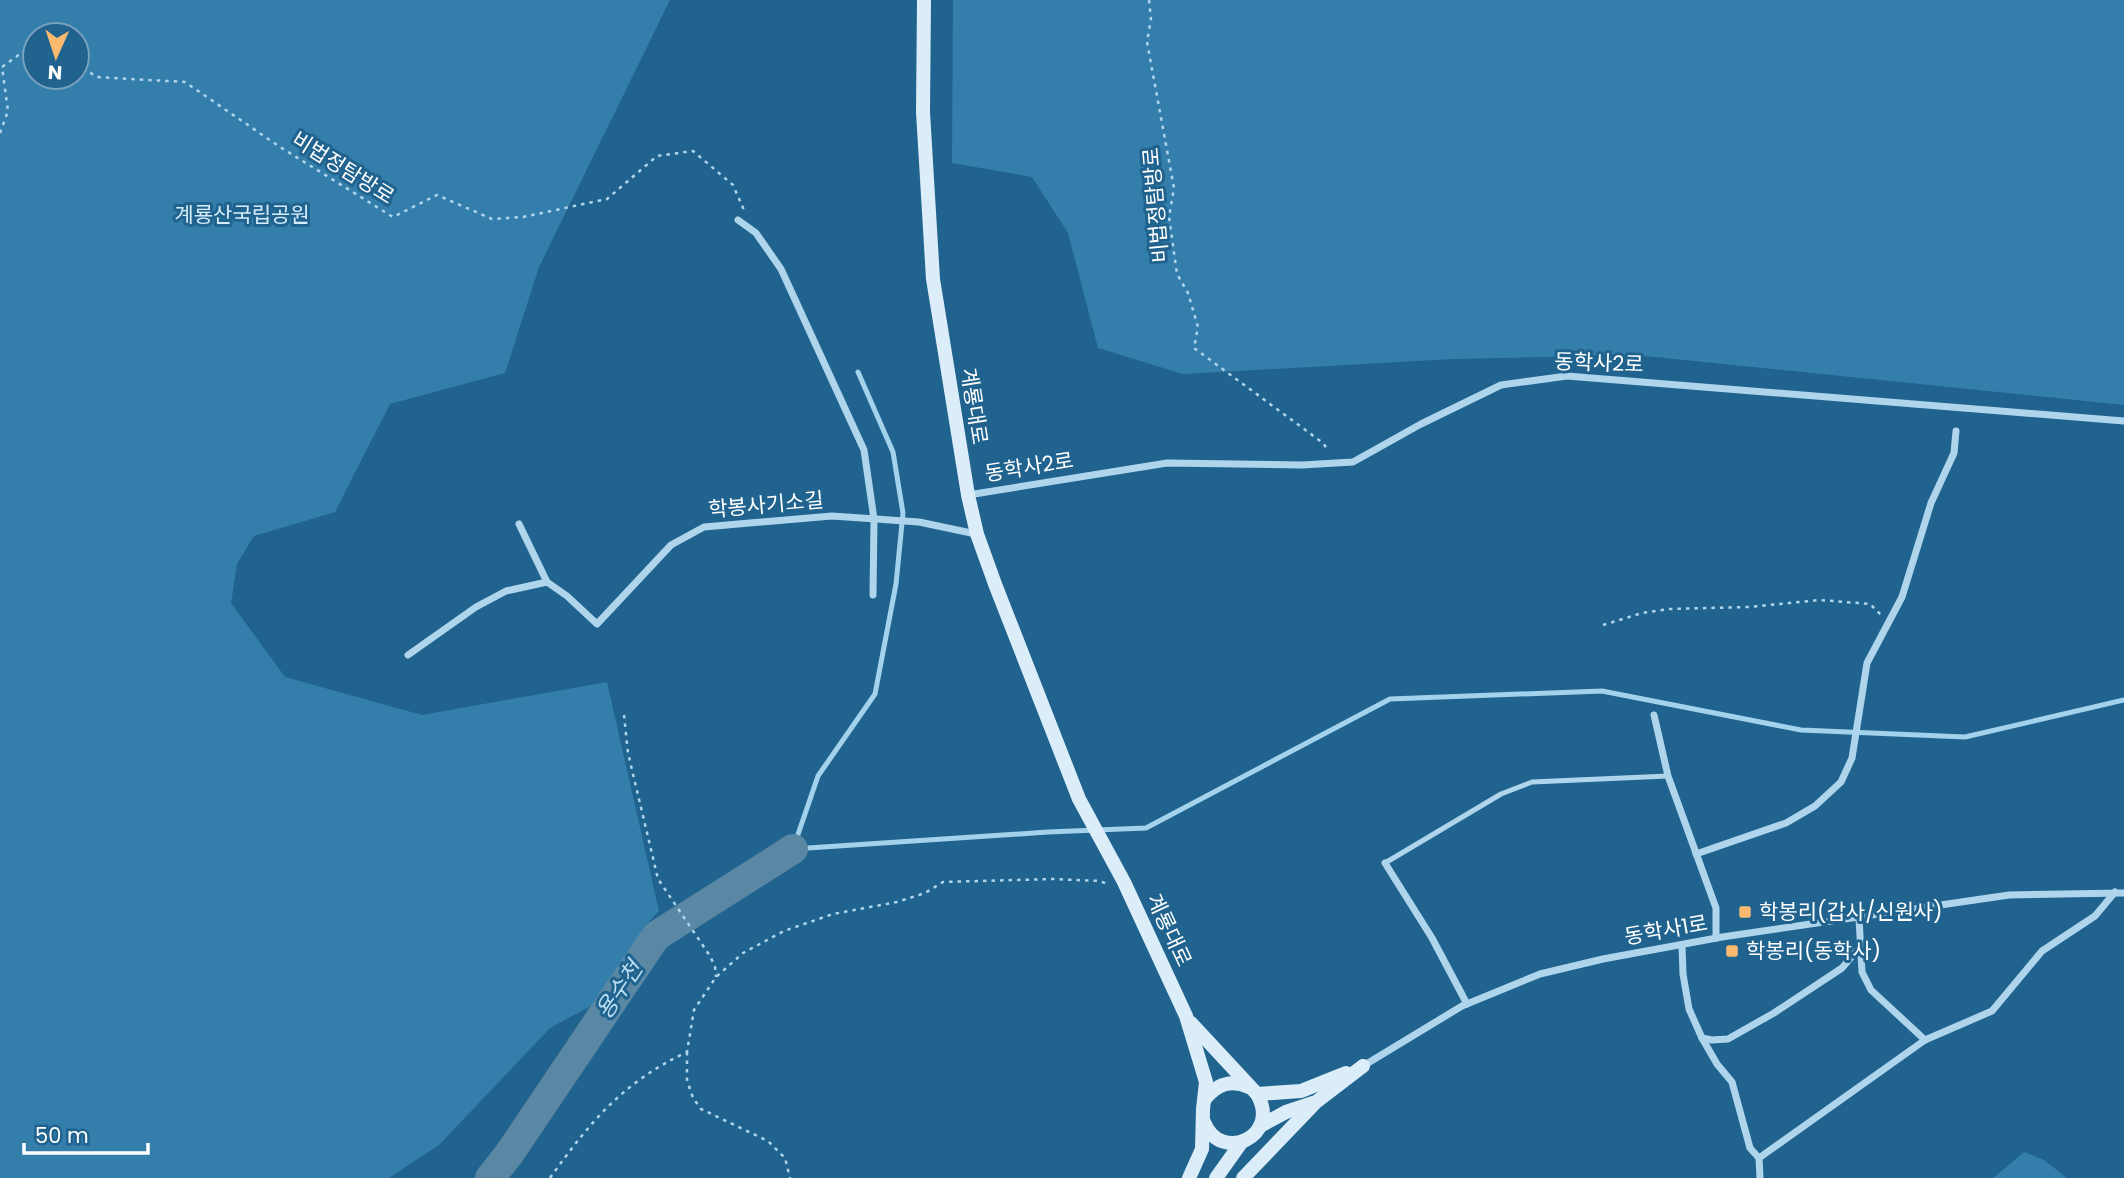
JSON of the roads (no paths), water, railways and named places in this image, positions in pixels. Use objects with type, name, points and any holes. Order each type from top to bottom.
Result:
[{"type":"street","name":"계룡대로","points":[[925,0],[923,112],[933,279],[968,495],[977,534],[1079,799],[1124,882],[1186,1016]]},
{"type":"street","points":[[738,220],[755,233],[780,270],[864,450],[874,519],[873,595]]},
{"type":"street","name":"동학사2로","points":[[968,495],[1167,463],[1210,465],[1353,462],[1421,424],[1501,385],[1567,376],[2124,421]]},
{"type":"street","points":[[1696,854],[1786,823],[1815,806],[1841,782],[1852,758],[1867,663],[1902,597],[1931,503],[1954,453],[1956,431]]},
{"type":"street","name":"학봉사기소길","points":[[519,524],[547,582],[567,596],[597,624],[671,545],[704,527],[832,516],[919,522],[977,534]]},
{"type":"street","points":[[408,655],[476,607],[506,591],[547,582]]},
{"type":"street","points":[[1654,715],[1668,776],[1716,908],[1716,938]]},
{"type":"street","points":[[1384,863],[1432,937],[1467,1004]]},
{"type":"street","points":[[1759,1158],[1925,1040],[1992,1011],[2042,951],[2095,916],[2120,892]]},
{"type":"street","name":"동학사1로","points":[[1363,1066],[1467,1004],[1540,974],[1603,959],[1716,938],[2009,895],[2120,892]]},
{"type":"street","points":[[1858,918],[1862,972],[1871,990],[1925,1040]]},
{"type":"street","points":[[1682,946],[1689,1009],[1717,1064],[1732,1082],[1751,1148],[1759,1158],[1760,1178]]},
{"type":"street","points":[[1702,1038],[1728,1039],[1774,1013],[1842,968],[1860,947]]},
{"type":"street","points":[[1186,1016],[1262,1103],[1260,1126]]},
{"type":"street","points":[[1186,1016],[1206,1082],[1202,1149],[1189,1178]]},
{"type":"street","points":[[1206,1099],[1212,1091],[1230,1083],[1240,1083],[1253,1091],[1301,1091],[1363,1066]]},
{"type":"street","points":[[1243,1178],[1316,1102],[1363,1066]]},
{"type":"street","points":[[1216,1178],[1241,1143],[1250,1138],[1260,1126],[1286,1112],[1316,1102]]},
{"type":"street","points":[[1203,1119],[1212,1136],[1221,1141],[1241,1143]]},
{"type":"lane","points":[[1384,863],[1501,793],[1532,782],[1668,776]]},
{"type":"waterway","points":[[858,372],[893,452],[903,513],[896,584],[875,694],[818,776],[793,849],[1146,828],[1390,699],[1602,691],[1801,730],[1965,737],[2124,700]]},
{"type":"waterway","name":"용수천","points":[[490,1178],[656,936],[793,849]]},
{"type":"place","name":"학봉리(갑사/신원사)","points":[[1745,912]]},
{"type":"place","name":"학봉리(동학사)","points":[[1732,951]]},
{"type":"park label","name":"계룡산국립공원","points":[[242,215]]}]
